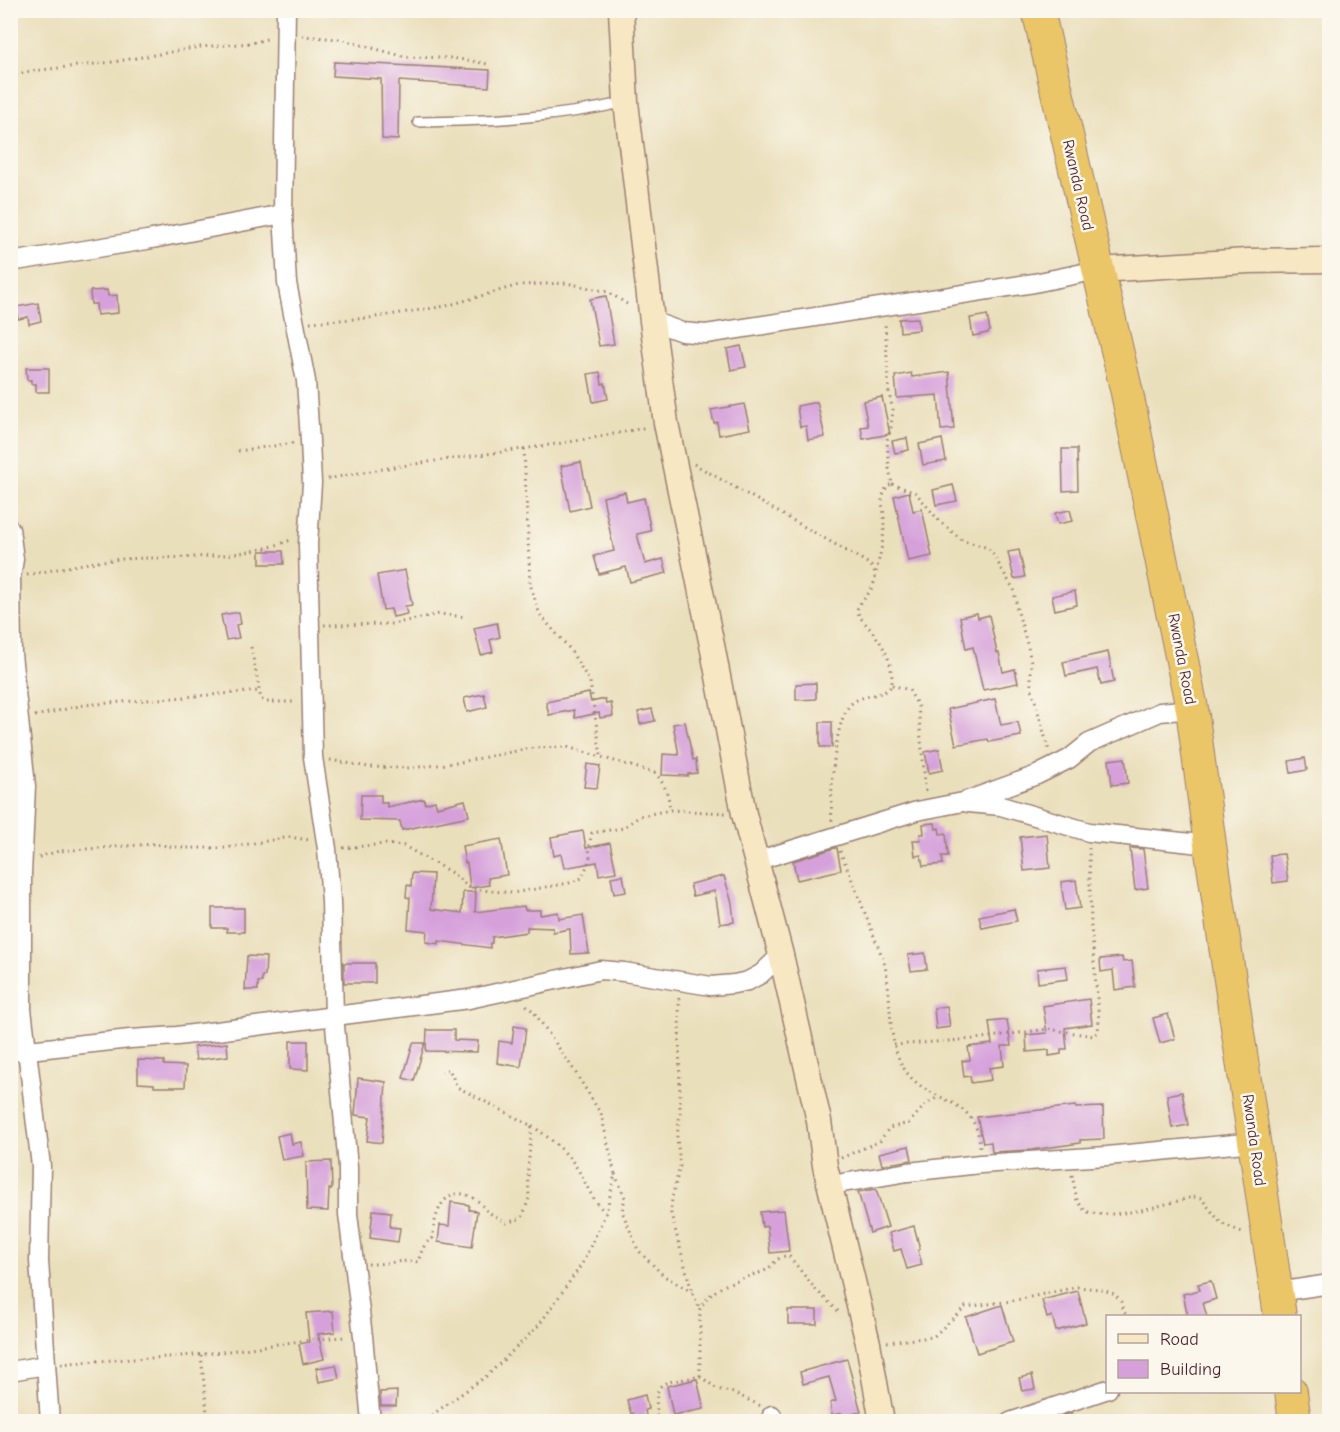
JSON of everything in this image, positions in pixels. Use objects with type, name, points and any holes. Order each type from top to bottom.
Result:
[{"type":"highway","name":"Rwanda Road","points":[[1038,10],[1142,461],[1192,709],[1210,845],[1279,1304]]},
{"type":"highway","points":[[1291,1393],[1295,1422]]},
{"type":"street","points":[[286,10],[284,214],[287,283],[306,381],[310,441],[312,483],[309,532],[310,626],[314,757],[326,843],[331,901],[334,1015],[348,1167],[348,1214],[371,1422]]},
{"type":"street","points":[[621,10],[626,102],[666,423],[744,814],[781,955],[819,1121],[828,1175],[868,1343],[882,1422]]},
{"type":"street","points":[[10,262],[147,240],[284,214]]},
{"type":"street","points":[[652,321],[682,332],[706,334],[1034,283],[1098,270],[1248,261],[1329,261]]},
{"type":"street","points":[[10,529],[14,559],[11,578],[12,654],[26,786],[19,1052],[40,1166],[38,1230],[50,1422]]},
{"type":"street","points":[[756,861],[918,811],[963,802],[1054,767],[1069,759],[1089,743],[1160,712],[1192,709]]},
{"type":"street","points":[[963,802],[1001,806],[1089,832],[1210,845]]},
{"type":"street","points":[[19,1052],[130,1039],[189,1035],[470,999],[601,970],[711,986],[748,981],[761,974],[781,955]]},
{"type":"street","points":[[828,1175],[908,1172],[1255,1142]]},
{"type":"street","points":[[1279,1304],[1329,1284]]},
{"type":"street","points":[[10,1371],[46,1365]]},
{"type":"street","points":[[1010,1422],[1106,1389]]},
{"type":"lane","points":[[418,122],[528,118],[584,112],[626,102]]},
{"type":"path","points":[[10,76],[200,47],[252,43],[286,34],[339,39],[406,57],[452,58],[488,64]]},
{"type":"path","points":[[296,323],[369,318],[446,306],[519,285],[567,283],[608,292],[652,321]]},
{"type":"path","points":[[884,305],[889,394],[893,410],[887,440],[892,484]]},
{"type":"path","points":[[312,483],[406,464],[602,437],[666,423]]},
{"type":"path","points":[[237,451],[310,441]]},
{"type":"path","points":[[524,449],[530,584],[540,615],[569,648],[590,682],[602,756]]},
{"type":"path","points":[[673,453],[845,550],[868,564],[876,573]]},
{"type":"path","points":[[980,1164],[980,1145],[969,1115],[958,1104],[938,1097],[912,1082],[901,1064],[894,1045],[884,962],[834,836],[831,808],[834,759],[844,716],[850,705],[858,700],[888,691],[892,685],[890,660],[857,610],[876,579],[885,516],[880,501],[887,486],[892,484],[916,494],[940,522],[962,540],[988,548],[1014,590],[1028,647],[1031,686],[1054,767]]},
{"type":"path","points":[[11,578],[102,561],[211,556],[241,552],[276,545],[309,532]]},
{"type":"path","points":[[310,626],[392,624],[439,614],[466,617]]},
{"type":"path","points":[[251,647],[261,699],[265,702],[299,702],[312,705]]},
{"type":"path","points":[[892,685],[909,690],[918,706],[926,790],[926,798],[918,811]]},
{"type":"path","points":[[19,716],[36,716],[84,705],[259,691]]},
{"type":"path","points":[[314,757],[369,767],[410,768],[456,763],[531,748],[567,747],[655,774],[662,782],[669,798],[670,810]]},
{"type":"path","points":[[23,862],[59,851],[153,844],[184,848],[226,849],[290,837],[326,843],[404,846],[453,873],[471,889],[513,893],[569,884],[582,878],[590,859],[589,846],[592,833],[623,828],[640,816],[670,810],[744,814]]},
{"type":"path","points":[[894,1045],[975,1040],[1048,1029],[1094,1036],[1098,1031],[1099,1021],[1091,926],[1089,832]]},
{"type":"path","points":[[679,981],[681,1072],[677,1137],[680,1166],[672,1198],[671,1214],[692,1292],[700,1309],[700,1376]]},
{"type":"path","points":[[510,991],[534,1011],[601,1114],[615,1174],[625,1198],[622,1210],[638,1250],[664,1276],[692,1292]]},
{"type":"path","points":[[442,1072],[449,1069],[457,1087],[531,1126],[552,1140],[576,1167],[597,1205],[606,1213]]},
{"type":"path","points":[[828,1175],[880,1141],[890,1128],[909,1123],[925,1105],[938,1097]]},
{"type":"path","points":[[354,1264],[384,1264],[408,1260],[418,1262],[421,1250],[433,1238],[433,1224],[438,1208],[445,1198],[459,1193],[476,1199],[488,1211],[506,1223],[522,1218],[529,1198],[528,1168],[531,1126]]},
{"type":"path","points":[[1068,1158],[1077,1200],[1085,1211],[1105,1215],[1123,1213],[1194,1197],[1201,1198],[1221,1223],[1269,1241]]},
{"type":"path","points":[[422,1422],[488,1375],[539,1325],[582,1264],[606,1213],[615,1174]]},
{"type":"path","points":[[700,1309],[714,1291],[730,1282],[764,1271],[785,1255],[789,1256],[816,1290],[868,1343],[933,1337],[965,1307],[1012,1301],[1077,1287],[1100,1289],[1115,1294],[1121,1302],[1125,1315]]},
{"type":"path","points":[[46,1365],[201,1354],[317,1338],[363,1336]]},
{"type":"path","points":[[201,1354],[208,1422]]},
{"type":"path","points":[[658,1422],[656,1395],[658,1387],[665,1382],[700,1376],[717,1389],[759,1403],[772,1418],[802,1422]]},
{"type":"building","points":[[334,62],[490,70],[489,87],[399,81],[398,140],[382,139],[381,79],[333,76]]},
{"type":"building","points":[[107,290],[108,296],[117,295],[118,313],[97,315],[96,304],[91,304],[90,291]]},
{"type":"building","points":[[606,296],[614,344],[599,346],[590,299]]},
{"type":"building","points":[[38,303],[41,321],[29,324],[28,317],[18,319],[16,307]]},
{"type":"building","points":[[987,315],[990,331],[973,336],[970,318]]},
{"type":"building","points":[[918,318],[919,330],[900,332],[899,319]]},
{"type":"building","points":[[741,346],[746,367],[731,370],[727,349]]},
{"type":"building","points":[[26,368],[49,368],[49,392],[36,392],[36,384],[31,384],[31,380],[27,380]]},
{"type":"building","points":[[600,372],[608,399],[593,402],[588,374]]},
{"type":"building","points":[[949,372],[954,429],[941,430],[938,395],[897,398],[895,376],[911,373],[912,377]]},
{"type":"building","points":[[882,397],[890,434],[863,439],[861,427],[868,426],[863,401]]},
{"type":"building","points":[[817,402],[825,437],[808,440],[806,426],[800,427],[797,406]]},
{"type":"building","points":[[744,404],[750,429],[719,435],[717,422],[714,423],[711,410]]},
{"type":"building","points":[[907,438],[909,450],[895,453],[892,441]]},
{"type":"building","points":[[942,439],[946,461],[923,465],[919,444]]},
{"type":"building","points":[[1062,449],[1077,449],[1078,490],[1063,491]]},
{"type":"building","points":[[581,462],[590,506],[570,511],[561,466]]},
{"type":"building","points":[[953,485],[957,501],[936,505],[933,490]]},
{"type":"building","points":[[625,492],[627,502],[644,498],[651,531],[637,534],[645,564],[663,559],[667,573],[630,582],[626,567],[599,574],[594,556],[614,551],[603,497]]},
{"type":"building","points":[[909,492],[913,511],[922,509],[932,556],[908,561],[894,496]]},
{"type":"building","points":[[1070,510],[1073,521],[1058,524],[1055,513]]},
{"type":"building","points":[[1019,550],[1025,577],[1014,579],[1008,552]]},
{"type":"building","points":[[260,551],[283,551],[284,564],[260,564]]},
{"type":"building","points":[[405,570],[412,605],[405,606],[407,614],[393,617],[391,609],[383,610],[377,575]]},
{"type":"building","points":[[1075,591],[1077,605],[1055,610],[1052,596]]},
{"type":"building","points":[[239,612],[241,624],[236,625],[239,638],[226,640],[221,615]]},
{"type":"building","points":[[977,613],[978,618],[989,615],[1003,672],[1015,669],[1018,683],[983,690],[973,647],[966,649],[960,617]]},
{"type":"building","points":[[497,623],[500,637],[490,640],[493,652],[481,655],[474,628]]},
{"type":"building","points":[[1108,652],[1114,682],[1101,685],[1097,669],[1066,676],[1063,662]]},
{"type":"building","points":[[816,683],[816,699],[796,700],[796,684]]},
{"type":"building","points":[[589,693],[591,702],[605,699],[606,704],[611,703],[613,716],[600,718],[599,713],[575,718],[574,710],[549,715],[546,702]]},
{"type":"building","points":[[484,694],[487,707],[467,712],[464,698]]},
{"type":"building","points":[[995,699],[1001,725],[1018,722],[1021,736],[956,745],[948,709]]},
{"type":"building","points":[[652,709],[655,721],[640,724],[638,712]]},
{"type":"building","points":[[685,722],[693,760],[696,759],[697,773],[688,774],[688,776],[662,775],[663,754],[679,755],[673,724]]},
{"type":"building","points":[[820,722],[832,722],[832,747],[820,747]]},
{"type":"building","points":[[939,749],[943,770],[929,773],[925,752]]},
{"type":"building","points":[[1125,758],[1128,783],[1112,785],[1109,760]]},
{"type":"building","points":[[1305,758],[1307,770],[1291,773],[1289,761]]},
{"type":"building","points":[[587,764],[600,766],[597,788],[584,787]]},
{"type":"building","points":[[361,795],[381,795],[381,803],[387,803],[387,807],[424,799],[425,804],[435,801],[437,807],[465,800],[469,816],[402,830],[400,821],[360,820]]},
{"type":"building","points":[[935,823],[940,834],[946,833],[948,856],[942,856],[943,864],[923,866],[921,855],[915,856],[913,840],[921,840],[920,834],[924,834],[923,824]]},
{"type":"building","points":[[583,831],[586,848],[610,843],[616,872],[599,875],[597,862],[564,868],[561,854],[554,856],[551,837]]},
{"type":"building","points":[[1047,834],[1050,868],[1024,871],[1020,837]]},
{"type":"building","points":[[501,839],[507,875],[488,878],[489,885],[470,888],[462,846]]},
{"type":"building","points":[[837,848],[841,870],[797,880],[793,861]]},
{"type":"building","points":[[1130,848],[1143,849],[1148,888],[1135,890]]},
{"type":"building","points":[[1284,854],[1288,881],[1273,883],[1270,855]]},
{"type":"building","points":[[412,873],[433,874],[431,909],[462,913],[463,892],[476,892],[475,912],[524,906],[525,910],[540,910],[540,915],[558,912],[559,919],[583,915],[589,953],[571,954],[570,929],[553,932],[553,928],[527,927],[527,932],[492,937],[490,948],[439,941],[439,944],[426,942],[427,931],[408,929],[410,898],[406,897],[407,885],[411,886]]},
{"type":"building","points":[[623,875],[626,892],[614,894],[611,877]]},
{"type":"building","points":[[724,876],[732,903],[734,922],[720,924],[715,891],[693,896],[690,884]]},
{"type":"building","points":[[1076,880],[1080,908],[1065,910],[1061,882]]},
{"type":"building","points":[[212,908],[244,908],[244,932],[227,932],[227,928],[212,928]]},
{"type":"building","points":[[1014,909],[1017,921],[982,928],[979,916]]},
{"type":"building","points":[[925,953],[927,969],[911,971],[908,955]]},
{"type":"building","points":[[247,956],[266,957],[265,976],[262,976],[262,982],[258,982],[258,990],[245,990]]},
{"type":"building","points":[[1122,957],[1123,962],[1132,961],[1135,987],[1115,990],[1113,970],[1101,972],[1100,959]]},
{"type":"building","points":[[344,963],[375,963],[375,983],[344,983]]},
{"type":"building","points":[[1066,966],[1068,979],[1038,983],[1037,969]]},
{"type":"building","points":[[1089,999],[1092,1024],[1065,1028],[1067,1049],[1061,1049],[1061,1054],[1049,1056],[1049,1050],[1027,1052],[1026,1035],[1047,1033],[1043,1006]]},
{"type":"building","points":[[947,1006],[950,1027],[936,1029],[934,1008]]},
{"type":"building","points":[[1168,1014],[1175,1039],[1160,1043],[1153,1018]]},
{"type":"building","points":[[1007,1020],[1011,1046],[1002,1046],[1004,1066],[989,1068],[991,1080],[971,1083],[970,1076],[964,1077],[962,1061],[970,1060],[968,1047],[992,1044],[989,1022]]},
{"type":"building","points":[[514,1026],[526,1028],[521,1067],[497,1063],[499,1041],[512,1043]]},
{"type":"building","points":[[427,1030],[454,1030],[454,1040],[478,1041],[477,1052],[426,1051]]},
{"type":"building","points":[[290,1041],[308,1041],[308,1070],[290,1069]]},
{"type":"building","points":[[227,1043],[228,1056],[196,1060],[194,1047]]},
{"type":"building","points":[[413,1043],[425,1043],[414,1081],[403,1078]]},
{"type":"building","points":[[138,1060],[164,1061],[164,1065],[186,1066],[185,1087],[154,1087],[154,1084],[138,1083]]},
{"type":"building","points":[[358,1078],[386,1082],[382,1143],[367,1141],[370,1117],[355,1115]]},
{"type":"building","points":[[1182,1092],[1188,1125],[1172,1128],[1167,1095]]},
{"type":"building","points":[[1075,1106],[1076,1108],[1103,1107],[1104,1139],[1080,1140],[1080,1143],[1031,1150],[992,1152],[991,1142],[983,1143],[977,1117]]},
{"type":"building","points":[[290,1133],[292,1144],[301,1142],[304,1156],[282,1160],[277,1136]]},
{"type":"building","points":[[909,1146],[912,1160],[882,1165],[879,1153]]},
{"type":"building","points":[[331,1161],[332,1189],[329,1189],[328,1211],[307,1210],[306,1162]]},
{"type":"building","points":[[876,1189],[888,1227],[870,1233],[858,1192]]},
{"type":"building","points":[[451,1202],[469,1205],[469,1210],[477,1211],[472,1247],[438,1242],[440,1225],[449,1226]]},
{"type":"building","points":[[373,1210],[391,1212],[390,1227],[400,1228],[398,1242],[370,1238]]},
{"type":"building","points":[[784,1210],[789,1251],[770,1253],[767,1226],[762,1227],[760,1212]]},
{"type":"building","points":[[914,1226],[922,1265],[907,1269],[901,1249],[894,1251],[889,1233]]},
{"type":"building","points":[[1211,1281],[1216,1299],[1203,1303],[1206,1315],[1188,1315],[1183,1294],[1200,1290],[1198,1284]]},
{"type":"building","points":[[1078,1291],[1086,1323],[1056,1331],[1052,1316],[1047,1318],[1042,1300]]},
{"type":"building","points":[[1002,1305],[1013,1342],[977,1353],[966,1317]]},
{"type":"building","points":[[788,1310],[817,1310],[817,1324],[788,1324]]},
{"type":"building","points":[[333,1311],[335,1332],[318,1334],[324,1359],[303,1364],[299,1344],[309,1342],[306,1313]]},
{"type":"building","points":[[847,1359],[861,1412],[843,1416],[842,1413],[832,1415],[830,1403],[836,1401],[829,1377],[803,1384],[800,1372]]},
{"type":"building","points":[[336,1365],[339,1378],[319,1382],[316,1368]]},
{"type":"building","points":[[1032,1375],[1035,1389],[1022,1391],[1019,1378]]},
{"type":"building","points":[[697,1379],[704,1409],[673,1415],[667,1386]]},
{"type":"building","points":[[397,1391],[396,1406],[381,1406],[380,1392]]},
{"type":"building","points":[[645,1395],[648,1409],[645,1410],[647,1422],[635,1422],[627,1400]]},
{"type":"building","points":[[1071,1413],[1072,1422],[1047,1422]]}]
